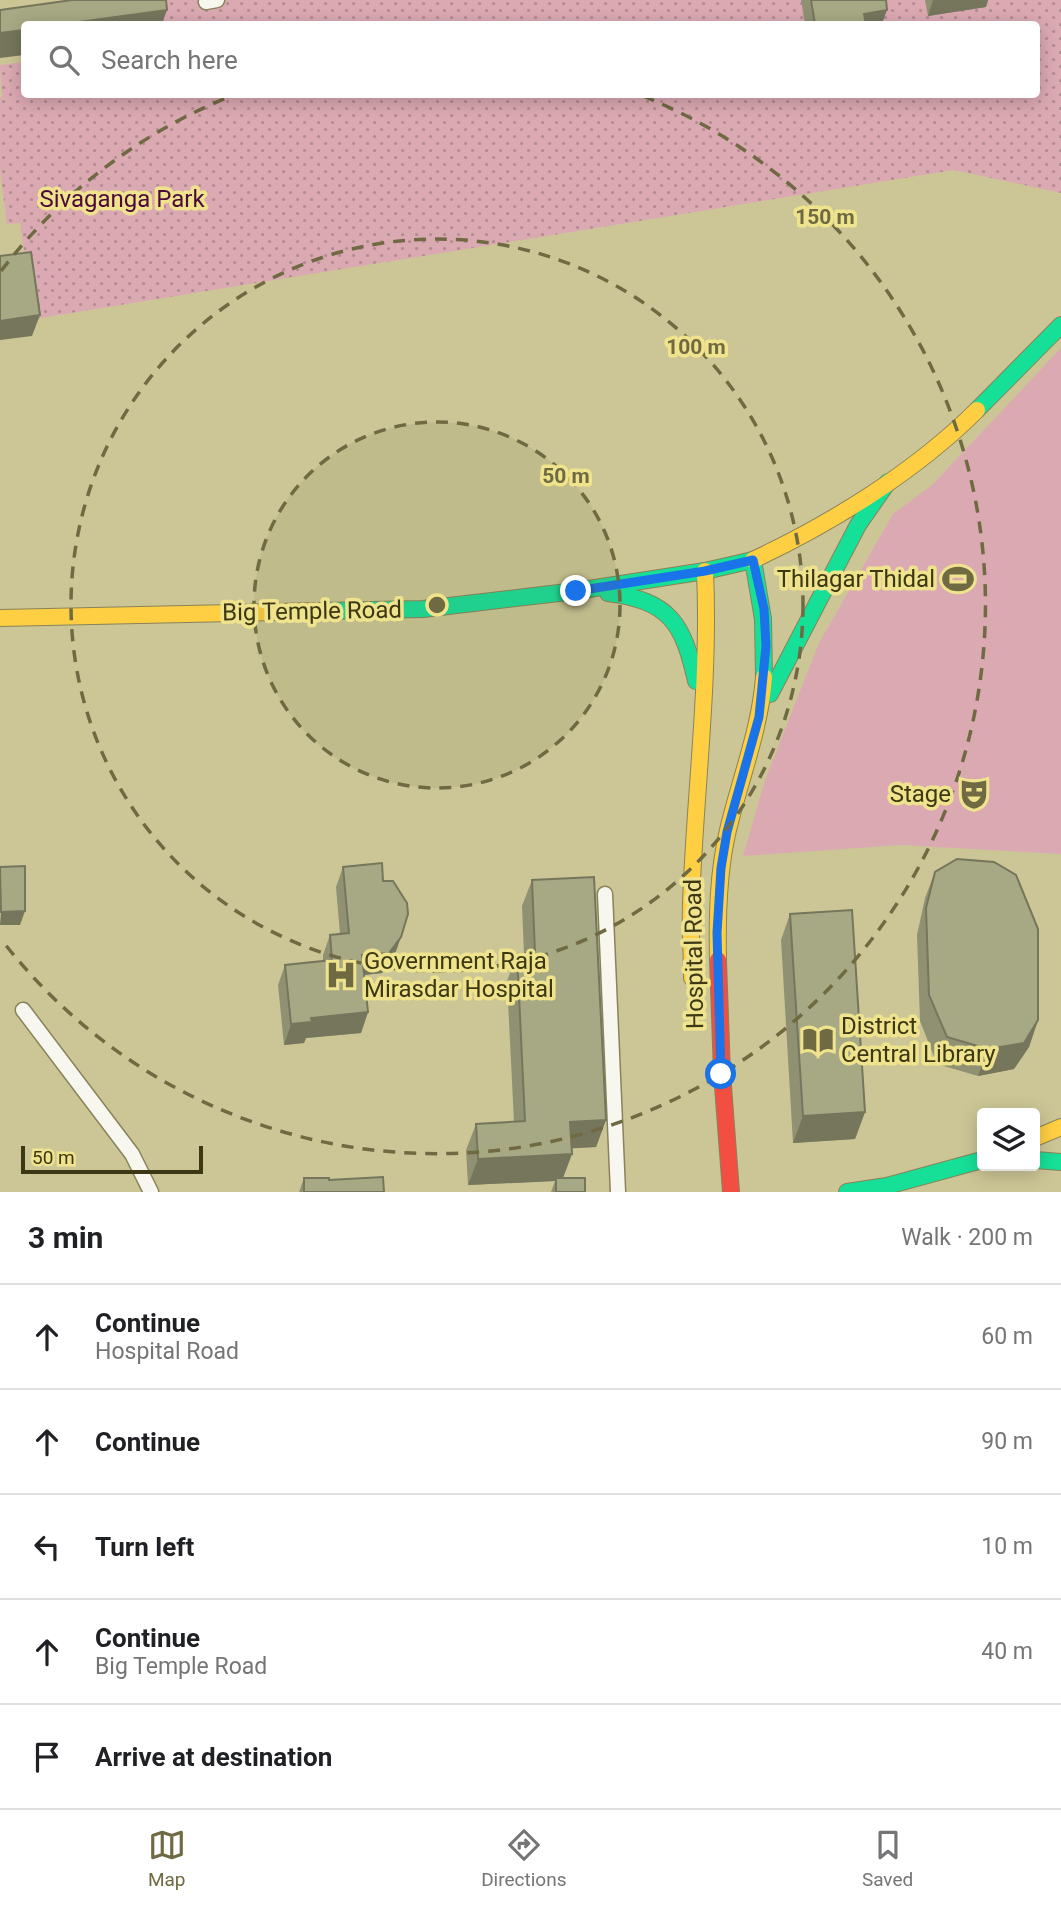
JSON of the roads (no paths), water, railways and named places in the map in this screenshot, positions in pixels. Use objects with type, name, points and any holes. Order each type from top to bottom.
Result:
[{"type":"main road","points":[[759,717],[858,524],[888,482],[954,433],[1061,325]]},
{"type":"main road","name":"Big Temple Road","points":[[0,618],[424,609],[576,591],[705,571],[753,560],[798,539],[888,482]]},
{"type":"main road","points":[[753,560],[764,609],[766,646],[759,717]]},
{"type":"main road","points":[[704,721],[707,614],[705,571]]},
{"type":"main road","points":[[576,591],[637,596],[659,606],[676,624],[690,651],[704,721]]},
{"type":"main road","name":"Hospital Road","points":[[731,1192],[721,1074],[717,933],[721,868],[727,832],[759,717]]},
{"type":"main road","name":"Hospital Road","points":[[694,998],[691,904],[704,721]]},
{"type":"main road","points":[[1040,1136],[1061,1127]]},
{"type":"main road","points":[[1040,1160],[1061,1162]]},
{"type":"main road","points":[[847,1192],[887,1186],[977,1161]]},
{"type":"lane","points":[[605,894],[618,1192]]},
{"type":"lane","points":[[23,1010],[132,1154],[151,1192]]},
{"type":"place","name":"Thilagar Thidal","points":[[958,579]]},
{"type":"place","name":"Stage","points":[[974,794]]},
{"type":"place","name":"Government Raja Mirasdar Hospital","points":[[341,975]]},
{"type":"place","name":"District Central Library","points":[[818,1040]]},
{"type":"park label","name":"Sivaganga Park","points":[[122,199]]}]
